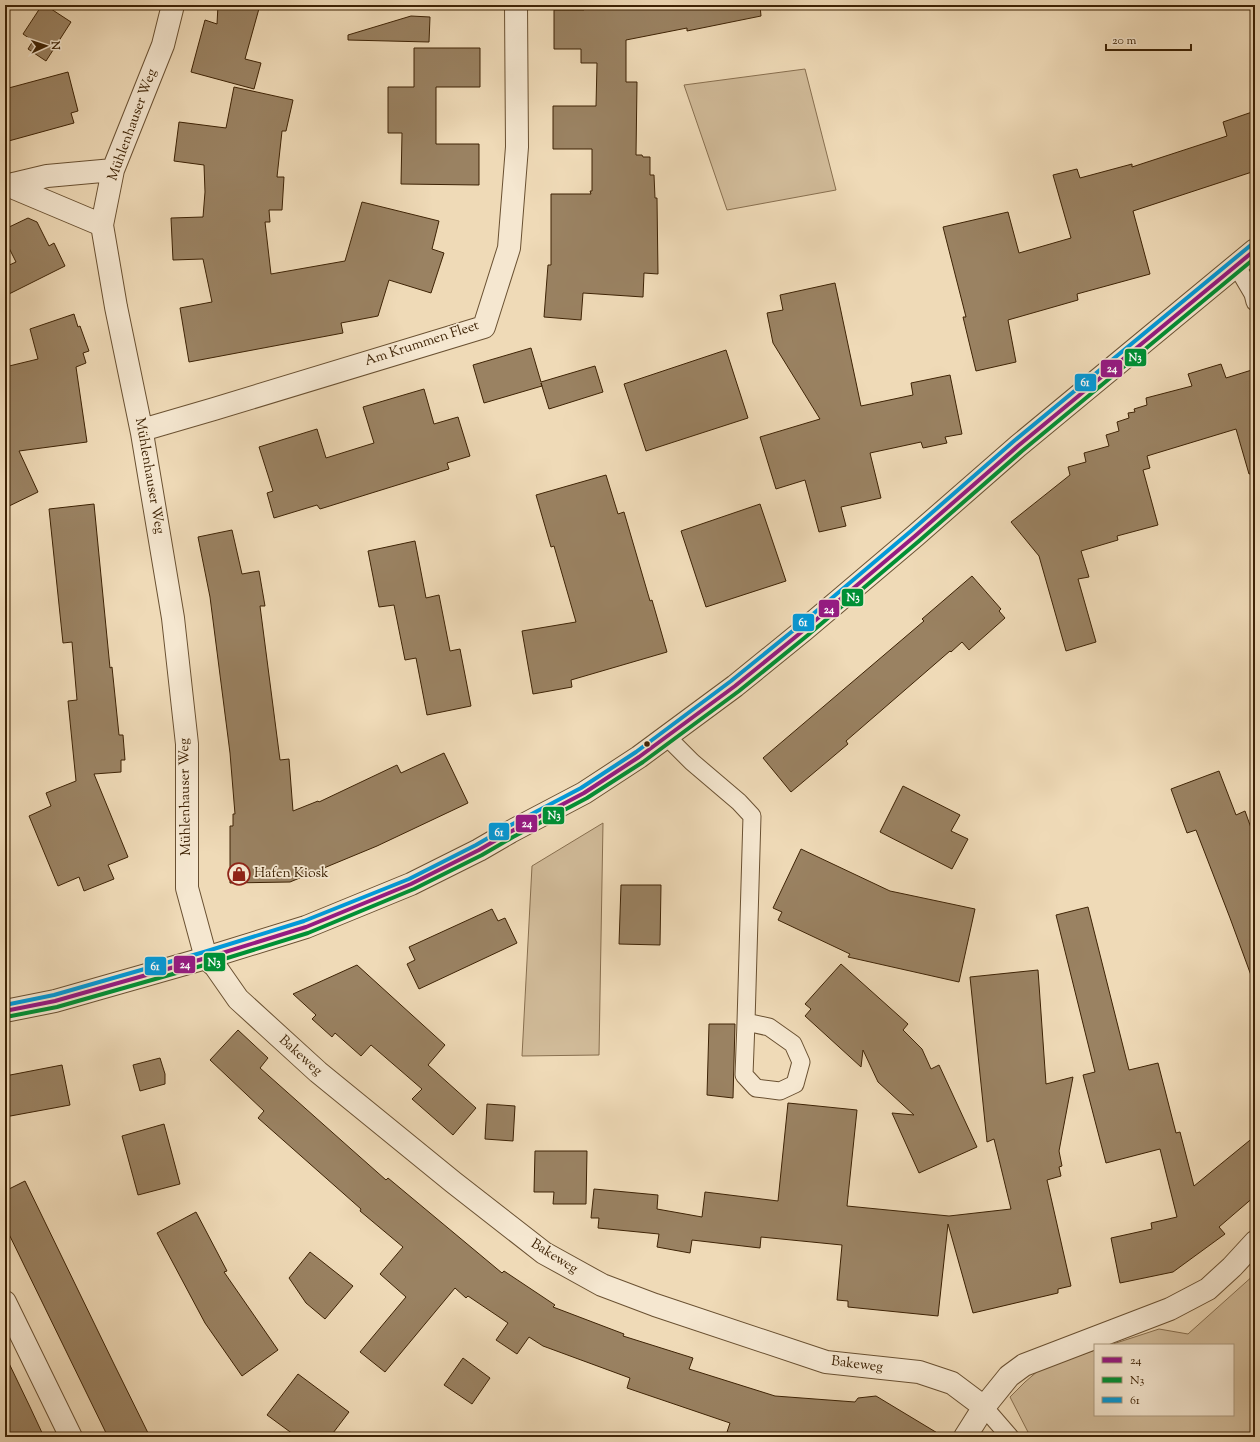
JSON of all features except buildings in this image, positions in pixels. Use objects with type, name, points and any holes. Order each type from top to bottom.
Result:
[{"type":"street","name":"Mühlenhauser Weg","points":[[173,5],[163,45],[113,170],[102,225],[116,307],[142,430],[173,618],[187,744],[187,888],[206,958]]},
{"type":"street","name":"Am Krummen Fleet","points":[[142,430],[484,327],[509,248],[517,147],[516,5]]},
{"type":"street","points":[[6,185],[47,176],[113,170]]},
{"type":"street","points":[[6,185],[102,225]]},
{"type":"street","points":[[5,1011],[55,1001],[206,958],[306,926],[411,884],[479,850],[584,793],[639,757],[735,686],[916,536],[1018,446],[1255,250]]},
{"type":"street","name":"Bakeweg","points":[[206,958],[215,966],[238,999],[318,1072],[453,1182],[544,1253],[602,1285],[655,1305],[826,1362],[919,1372],[952,1383],[984,1407]]},
{"type":"street","points":[[965,1437],[984,1407],[1009,1376],[1024,1365],[1170,1309],[1208,1290],[1255,1242]]},
{"type":"street","points":[[5,1302],[71,1437]]},
{"type":"lane","points":[[1236,265],[1255,302]]},
{"type":"lane","points":[[666,736],[692,762],[739,802],[752,816],[746,1022]]},
{"type":"lane","points":[[984,1407],[1010,1437]]},
{"type":"shaded area","points":[[805,69],[836,190],[727,210],[684,85]]},
{"type":"shaded area","points":[[603,823],[599,1055],[522,1056],[532,866]]},
{"type":"shaded area","points":[[1255,1274],[1255,1437],[1031,1437],[1010,1397],[1039,1370],[1094,1350],[1094,1416],[1234,1416],[1234,1344],[1113,1344],[1159,1329],[1188,1334]]},
{"type":"transit line","name":"61","points":[[5,1005],[54,995],[204,952],[304,921],[409,879],[476,845],[581,788],[636,752],[731,681],[911,531],[1014,441],[1251,245]]},
{"type":"transit line","name":"24","points":[[5,1011],[55,1001],[206,958],[306,927],[411,884],[479,850],[584,793],[639,757],[735,686],[915,536],[1018,446],[1255,250]]},
{"type":"transit line","name":"N3","points":[[6,1017],[57,1007],[208,964],[308,933],[414,889],[482,855],[587,798],[643,762],[739,691],[919,541],[1022,451],[1255,258]]},
{"type":"place","name":"Hafen Kiosk","points":[[239,874]]}]
